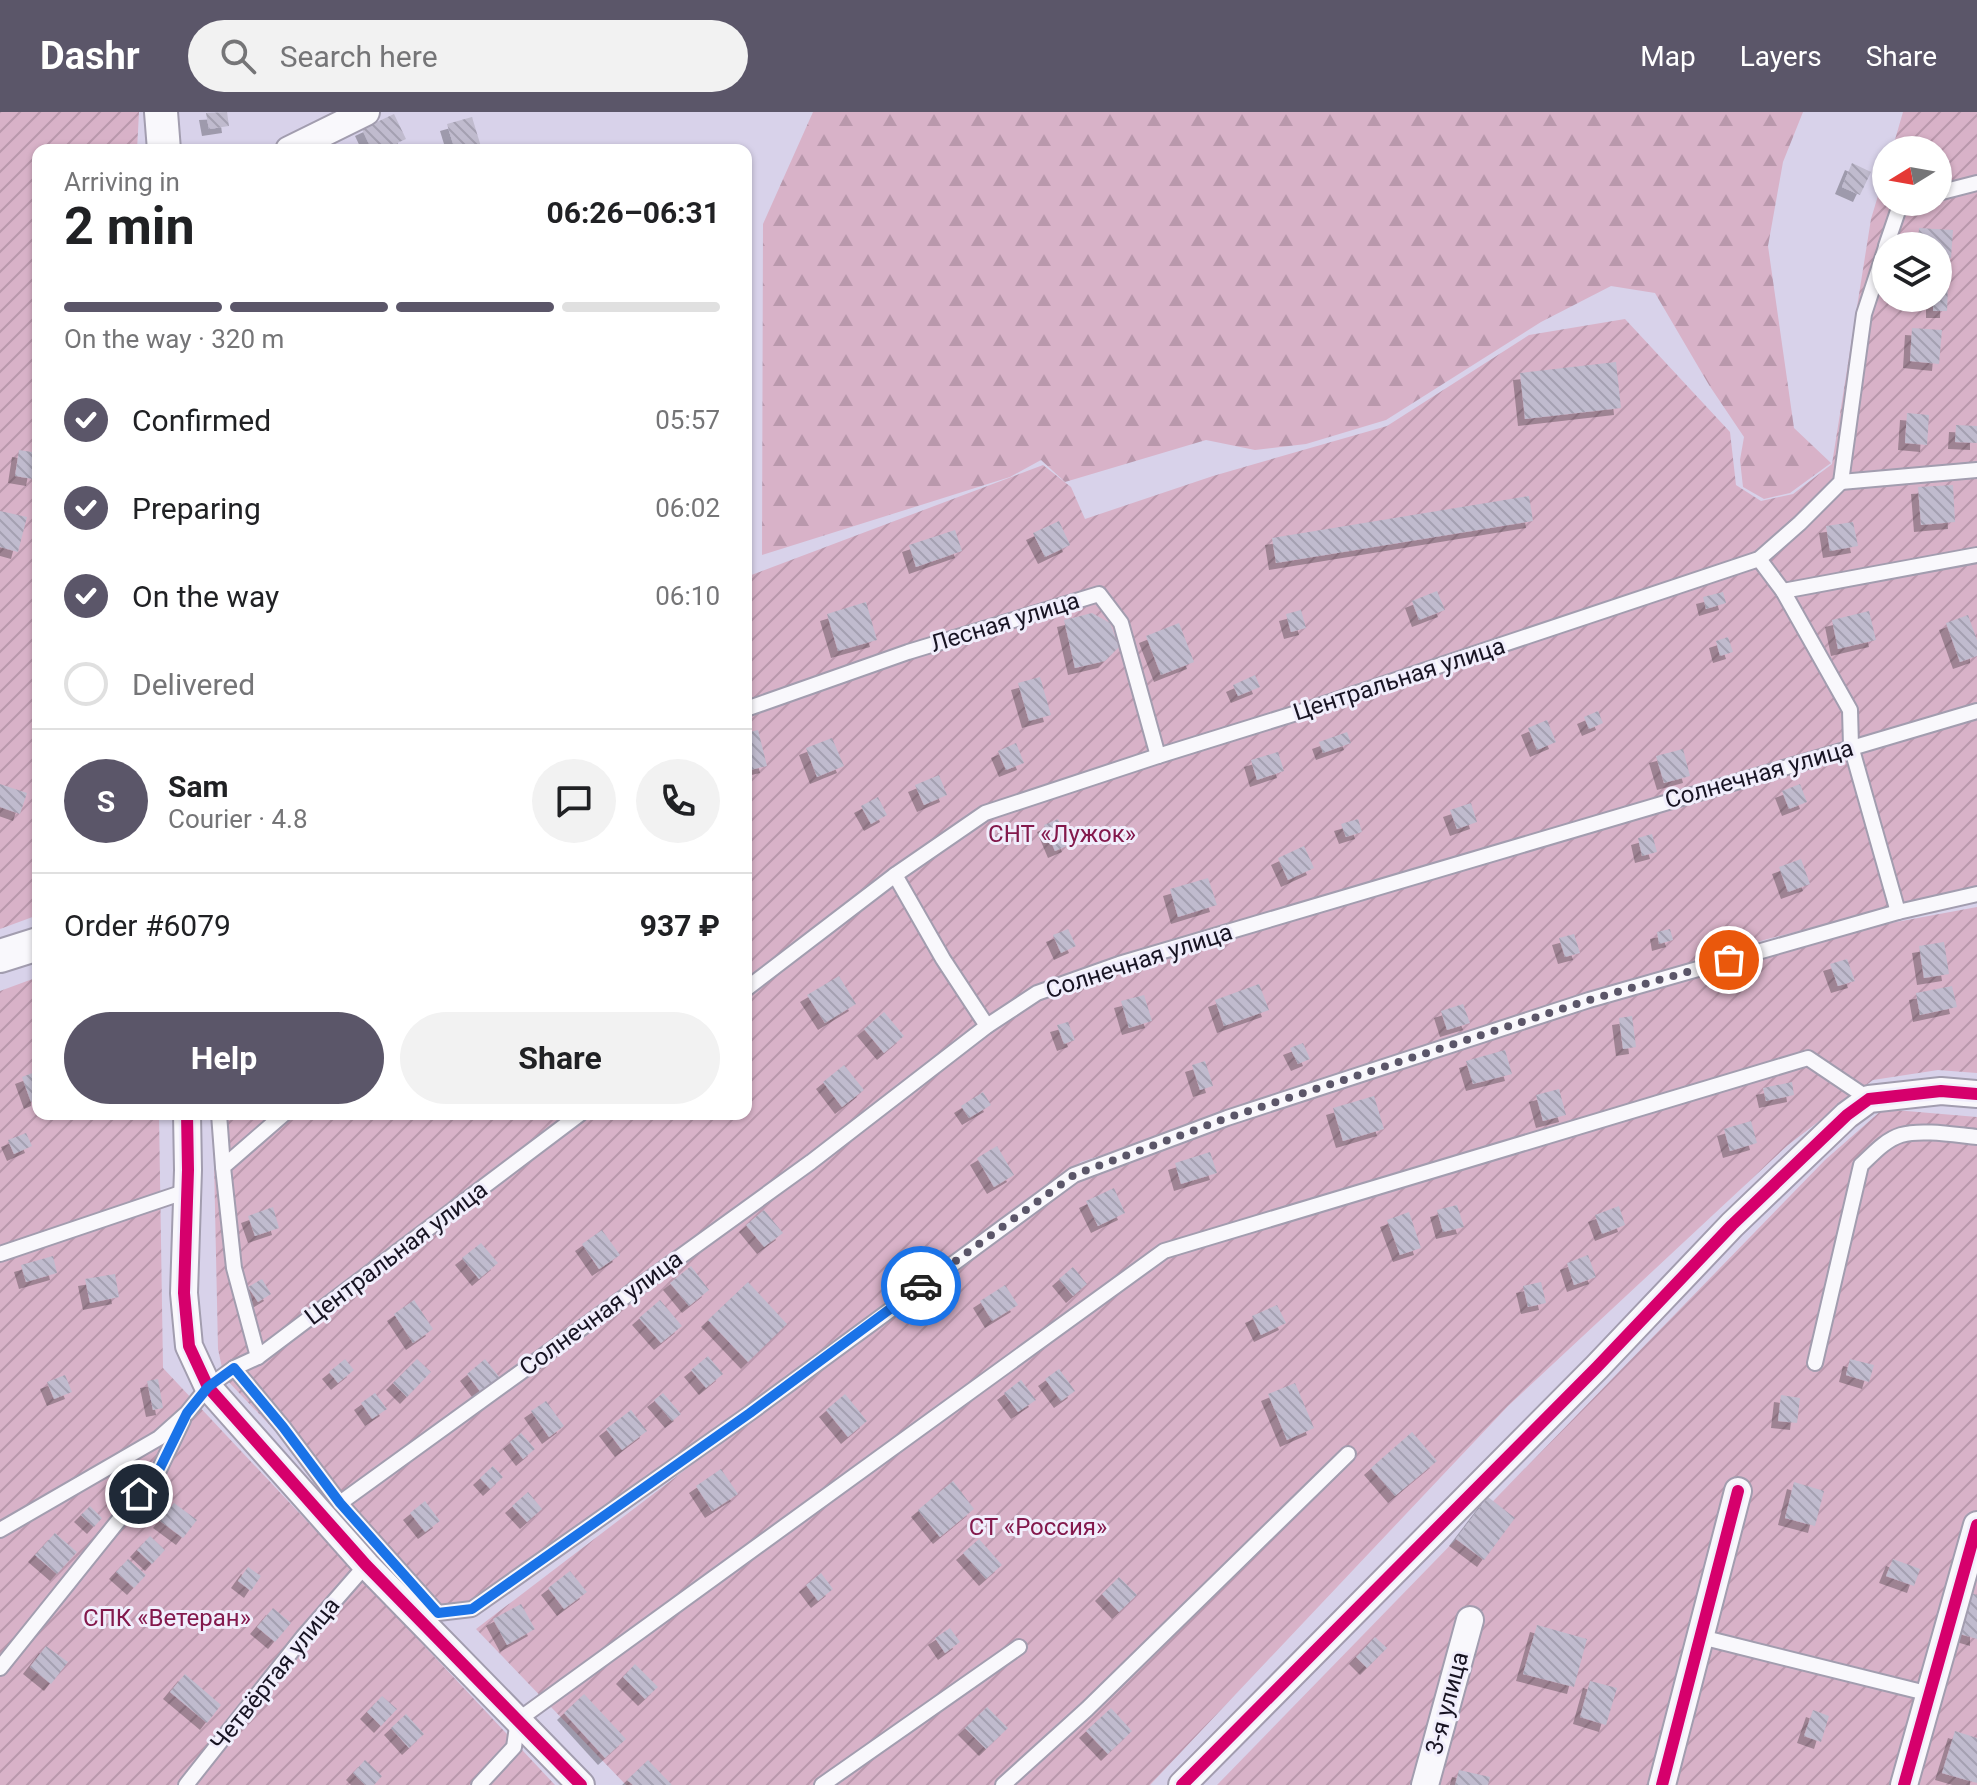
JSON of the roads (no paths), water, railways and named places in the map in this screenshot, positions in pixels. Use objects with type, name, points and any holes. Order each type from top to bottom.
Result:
[{"type":"street","points":[[161,112],[164,144]]},
{"type":"street","points":[[301,144],[366,112]]},
{"type":"street","points":[[0,956],[32,946]]},
{"type":"street","points":[[1182,1785],[1597,1367],[1732,1225],[1837,1124],[1869,1099],[1941,1091],[1977,1094]]},
{"type":"street","points":[[187,1120],[185,1306],[189,1346],[208,1387],[366,1565],[581,1785]]},
{"type":"street","points":[[1662,1785],[1738,1491]]},
{"type":"street","points":[[1904,1785],[1977,1525]]},
{"type":"street","name":"3-я улица","points":[[1425,1785],[1470,1620]]},
{"type":"lane","points":[[1952,189],[1977,183]]},
{"type":"lane","points":[[1872,289],[1864,314],[1841,482],[1977,470]]},
{"type":"lane","name":"Центральная улица","points":[[752,984],[895,875],[985,813],[1759,559],[1841,482]]},
{"type":"lane","points":[[1783,591],[1977,555]]},
{"type":"lane","points":[[1759,559],[1783,591],[1850,710],[1851,746],[1898,912]]},
{"type":"lane","name":"Лесная улица","points":[[752,707],[908,652],[1099,594],[1121,623],[1158,756]]},
{"type":"lane","name":"Солнечная улица","points":[[340,1503],[811,1162],[987,1026],[1037,993],[1119,964],[1977,711]]},
{"type":"lane","points":[[895,875],[943,959],[987,1026]]},
{"type":"lane","points":[[234,1368],[340,1503],[438,1613],[472,1609],[750,1413],[1074,1175],[1227,1118],[1589,1000],[1898,912],[1977,894]]},
{"type":"lane","points":[[479,1785],[514,1747],[518,1720],[1164,1251],[1808,1058],[1869,1099]]},
{"type":"lane","points":[[219,1120],[234,1268],[258,1357]]},
{"type":"lane","points":[[223,1167],[277,1120]]},
{"type":"lane","name":"Центральная улица","points":[[187,1413],[208,1387],[234,1368],[258,1357],[572,1120]]},
{"type":"lane","points":[[1815,1363],[1861,1165],[1880,1147],[1902,1135],[1977,1137]]},
{"type":"lane","points":[[0,1254],[187,1191]]},
{"type":"lane","points":[[0,1530],[159,1438],[187,1413]]},
{"type":"lane","points":[[0,1668],[159,1470],[187,1413]]},
{"type":"lane","points":[[1003,1785],[1087,1709],[1348,1454]]},
{"type":"lane","name":"Четвёртая улица","points":[[186,1785],[303,1637],[366,1565]]},
{"type":"lane","points":[[1701,1637],[1930,1694]]},
{"type":"lane","points":[[822,1785],[1019,1647]]},
{"type":"park label","name":"СНТ «Лужок»","points":[[1062,834]]},
{"type":"park label","name":"СТ «Россия»","points":[[1038,1527]]},
{"type":"park label","name":"СПК «Ветеран»","points":[[167,1618]]}]
